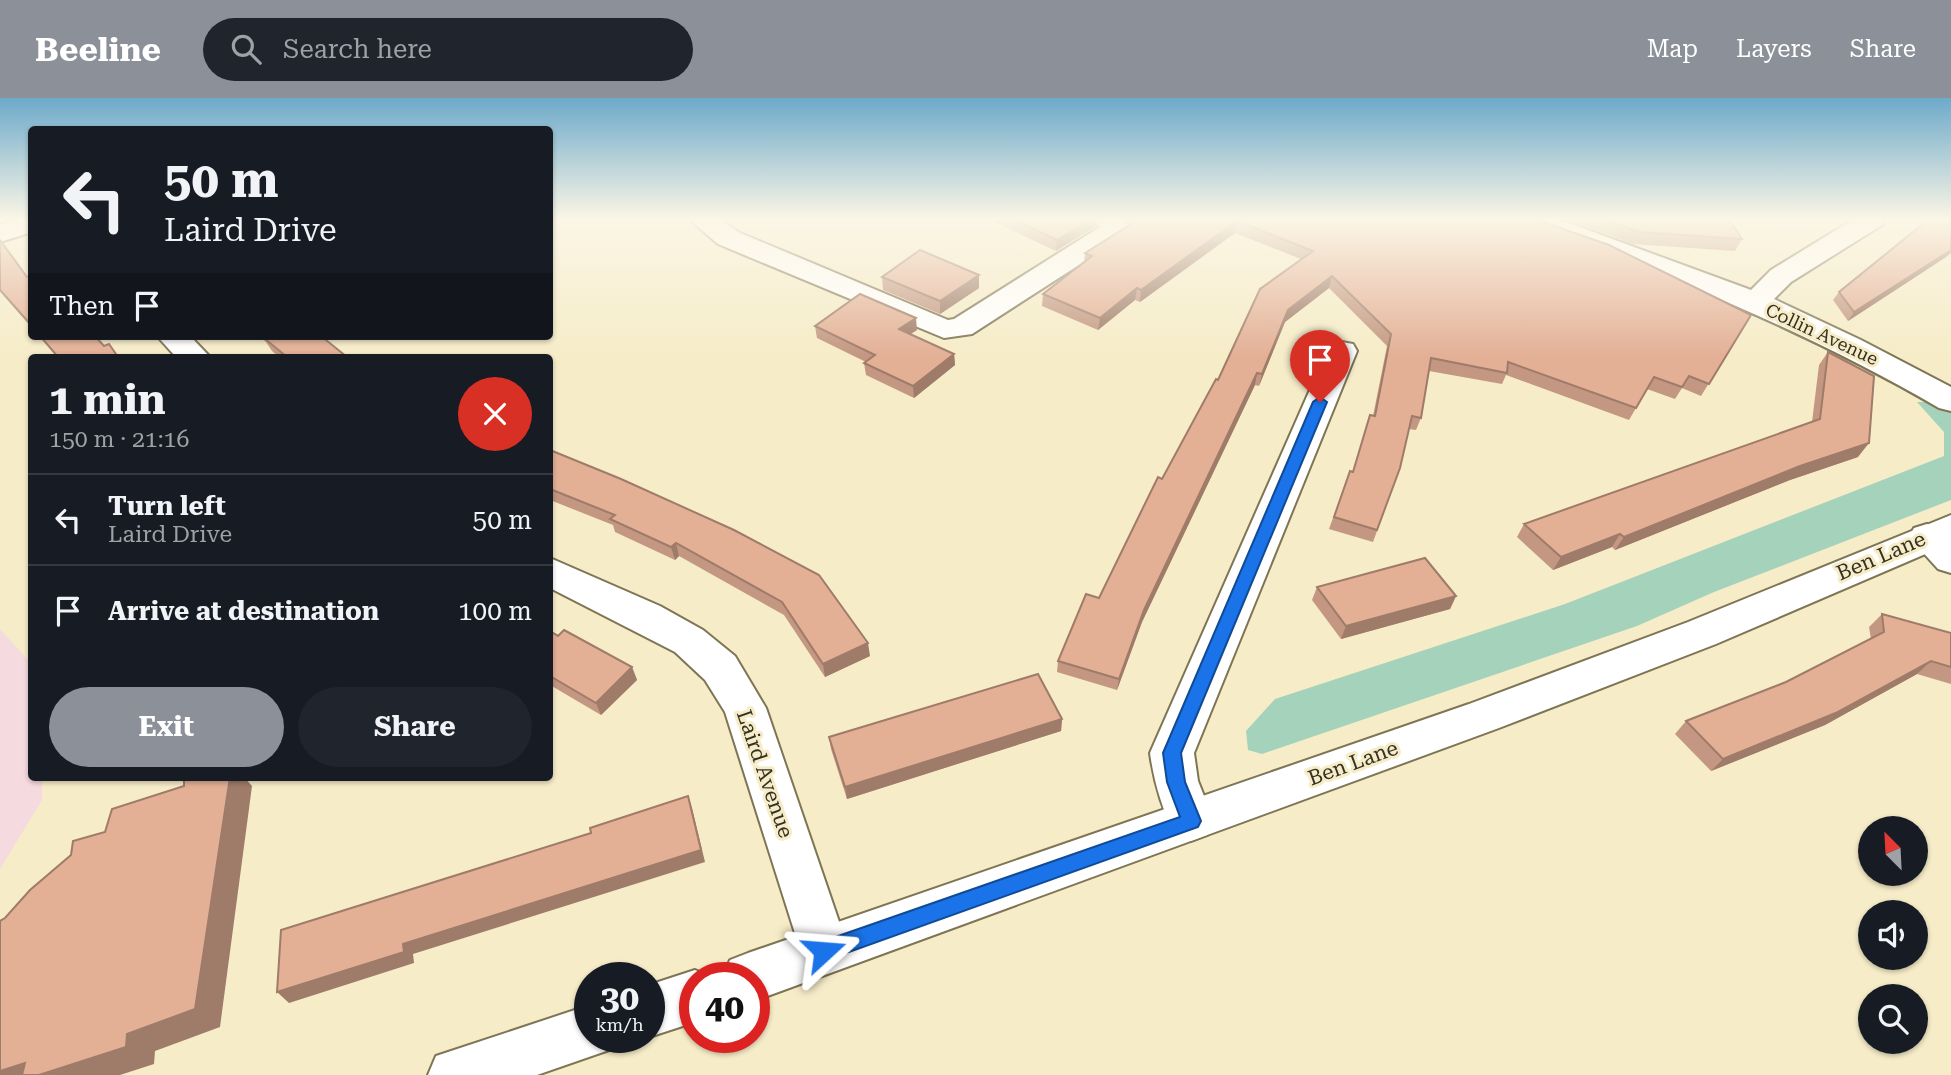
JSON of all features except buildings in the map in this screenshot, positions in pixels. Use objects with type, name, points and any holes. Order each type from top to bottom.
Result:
[{"type":"street","points":[[791,265],[944,329],[961,328],[1060,265]]},
{"type":"street","name":"Collin Avenue","points":[[1661,265],[1755,302],[1848,344],[1951,401]]},
{"type":"street","points":[[1755,302],[1781,276],[1799,265]]},
{"type":"street","points":[[176,340],[191,354]]},
{"type":"street","points":[[1191,821],[1176,782],[1172,753],[1342,351]]},
{"type":"street","name":"Ben Lane","points":[[770,970],[1484,716],[1943,541]]},
{"type":"street","name":"Laird Avenue","points":[[553,573],[646,617],[689,641],[720,668],[745,708],[824,951]]},
{"type":"street","points":[[455,1075],[574,1036]]},
{"type":"shaded area","points":[[0,629],[28,660],[28,781],[42,781],[42,800],[0,869]]},
{"type":"green space","points":[[1917,402],[1936,402],[1951,411],[1951,500],[1714,592],[1637,626],[1262,754],[1248,750],[1246,731],[1275,699],[1565,604],[1944,456],[1944,432]]},
{"type":"route","points":[[824,951],[1191,821],[1176,782],[1172,753],[1320,402]]}]
